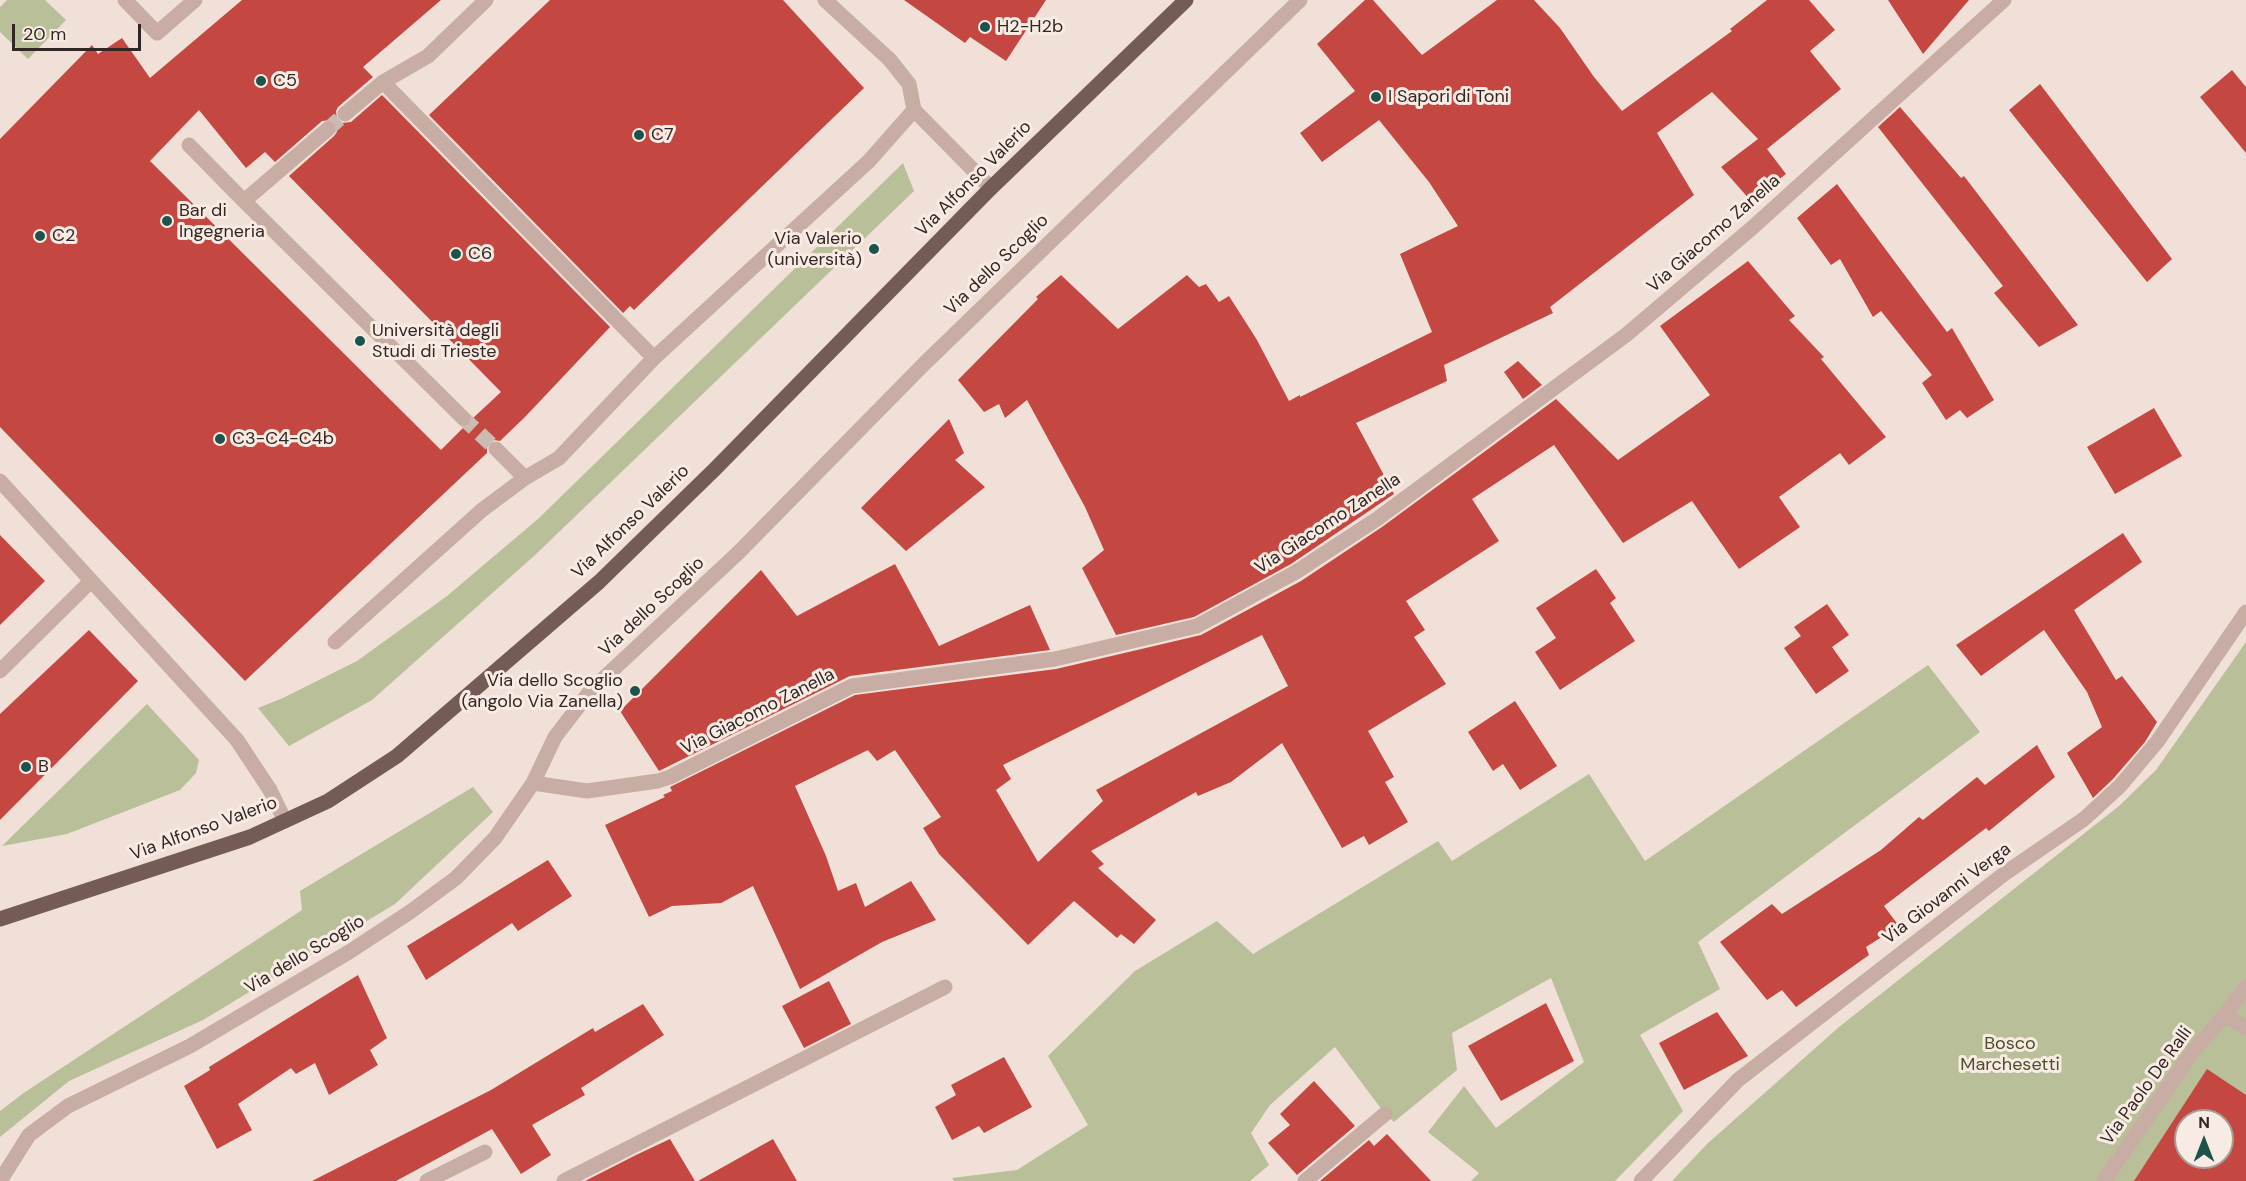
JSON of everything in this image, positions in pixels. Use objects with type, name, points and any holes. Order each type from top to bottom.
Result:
[{"type":"main road","name":"Via Alfonso Valerio","points":[[0,919],[250,837],[328,801],[398,756],[599,582],[715,469],[991,188],[1186,0]]},
{"type":"street","points":[[125,0],[157,33],[195,0]]},
{"type":"street","points":[[345,114],[383,82],[428,57],[486,0]]},
{"type":"street","points":[[825,0],[890,60],[909,84],[914,110],[991,188]]},
{"type":"street","name":"Via dello Scoglio","points":[[0,1181],[29,1135],[68,1106],[190,1046],[349,952],[456,878],[495,838],[533,783],[555,737],[591,690],[738,553],[924,364],[1300,0]]},
{"type":"street","name":"Via Giacomo Zanella","points":[[533,783],[587,791],[658,781],[852,686],[1055,659],[1197,626],[1296,572],[1377,519],[1626,334],[1752,228],[2004,0]]},
{"type":"street","points":[[383,82],[654,358]]},
{"type":"street","points":[[335,642],[482,510],[525,478],[559,458],[654,358],[869,161],[914,110]]},
{"type":"street","points":[[244,201],[328,129]]},
{"type":"street","points":[[189,145],[463,418]]},
{"type":"street","points":[[496,449],[525,478]]},
{"type":"street","points":[[0,481],[237,740],[270,790],[285,821]]},
{"type":"street","points":[[0,671],[91,581]]},
{"type":"street","name":"Via Giovanni Verga","points":[[1641,1181],[1738,1080],[2004,874],[2084,819],[2120,786],[2157,742],[2246,612]]},
{"type":"street","points":[[564,1181],[945,987]]},
{"type":"street","name":"Via Paolo De Ralli","points":[[2104,1181],[2193,1051],[2225,1016],[2246,987]]},
{"type":"street","points":[[2225,1016],[2246,1028]]},
{"type":"street","points":[[1305,1181],[1384,1114]]},
{"type":"street","points":[[427,1181],[485,1152]]},
{"type":"green space","points":[[7,0],[45,0],[66,20],[28,59],[0,32],[0,7]]},
{"type":"green space","points":[[903,163],[914,191],[534,556],[372,700],[289,746],[258,708],[357,661],[447,596],[538,519]]},
{"type":"green space","name":"Bosco Marchesetti","points":[[2246,642],[2246,1181],[1672,1181],[1707,1144],[1839,1027],[2119,806],[2156,770]]},
{"type":"green space","points":[[1928,665],[1980,732],[1698,942],[1720,989],[1640,1035],[1683,1111],[1615,1181],[1471,1181],[1479,1173],[1428,1132],[1464,1086],[1496,1128],[1584,1062],[1551,978],[1452,1033],[1457,1070],[1394,1122],[1385,1114],[1335,1047],[1270,1105],[1251,1133],[1269,1165],[1250,1181],[954,1181],[952,1178],[1017,1170],[1088,1125],[1048,1056],[1135,971],[1217,921],[1253,954],[1438,841],[1452,861],[1589,774],[1645,861]]},
{"type":"green space","points":[[147,704],[199,760],[196,773],[180,790],[67,834],[2,846]]},
{"type":"green space","points":[[473,787],[493,812],[395,904],[203,1020],[69,1081],[0,1137],[0,1111],[25,1092],[302,910],[300,891]]},
{"type":"building","points":[[242,0],[441,0],[363,67],[373,77],[338,107],[337,120],[342,123],[351,122],[382,95],[610,327],[525,417],[500,441],[490,442],[487,453],[245,681],[0,427],[0,139],[92,45],[98,54],[122,38],[150,78]],"holes":[[[199,110],[246,168],[265,152],[275,162],[322,121],[331,120],[336,123],[337,132],[334,136],[289,176],[501,392],[441,450],[150,161]]]},
{"type":"building","name":"C7","points":[[550,0],[783,0],[864,88],[634,310],[630,306],[623,313],[429,115]]},
{"type":"building","name":"H2-H2b","points":[[904,0],[1046,0],[1006,61],[970,37],[965,43]]},
{"type":"building","points":[[1365,0],[1373,0],[1422,55],[1497,0],[1534,0],[1560,28],[1594,77],[1622,111],[1732,31],[1730,29],[1767,0],[1809,0],[1835,30],[1810,51],[1841,89],[1767,149],[1786,174],[1751,201],[1721,167],[1758,139],[1712,92],[1657,133],[1694,195],[1550,307],[1553,313],[1444,365],[1447,381],[1356,423],[1394,494],[1291,564],[1194,617],[1116,635],[1082,568],[1104,550],[1085,507],[1027,400],[1005,418],[999,404],[984,412],[958,380],[1038,299],[1036,297],[1061,275],[1118,329],[1187,275],[1199,287],[1206,284],[1219,302],[1229,296],[1257,340],[1289,401],[1432,332],[1400,254],[1458,226],[1429,182],[1379,120],[1322,162],[1300,133],[1355,91],[1317,44]]},
{"type":"building","points":[[1888,0],[1969,0],[1923,54]]},
{"type":"building","points":[[2232,70],[2246,87],[2246,153],[2200,97]]},
{"type":"building","points":[[2040,84],[2172,259],[2147,282],[2009,110]]},
{"type":"building","points":[[1900,107],[1961,178],[1964,176],[2078,325],[2039,347],[1994,293],[2003,286],[1878,127]]},
{"type":"building","points":[[1837,184],[1947,332],[1952,328],[1994,400],[1967,418],[1960,410],[1946,420],[1922,383],[1932,375],[1881,311],[1873,317],[1840,259],[1831,265],[1797,218]]},
{"type":"building","points":[[1748,261],[1795,316],[1789,320],[1824,357],[1821,359],[1886,437],[1849,465],[1840,453],[1779,497],[1800,527],[1739,569],[1692,501],[1623,543],[1554,445],[1472,499],[1499,541],[1406,601],[1425,630],[1414,637],[1446,684],[1368,731],[1394,777],[1385,782],[1408,822],[1369,845],[1364,836],[1342,848],[1282,743],[1231,782],[1198,796],[1196,792],[1091,851],[1104,864],[1098,868],[1156,920],[1134,944],[1121,934],[1117,938],[1074,901],[1028,945],[939,854],[923,828],[941,817],[895,750],[877,761],[868,750],[795,786],[826,856],[838,891],[856,883],[865,907],[911,881],[936,920],[882,942],[800,989],[753,886],[721,903],[672,906],[649,917],[605,825],[665,797],[663,795],[672,791],[670,787],[855,695],[1056,669],[1201,635],[1301,581],[1382,527],[1556,399],[1618,460],[1710,395],[1660,326]],"holes":[[[1262,635],[1288,686],[1096,790],[1103,801],[1038,862],[996,790],[1011,779],[1003,765]]]},
{"type":"building","points":[[1518,361],[1542,385],[1523,399],[1504,372]]},
{"type":"building","points":[[2154,408],[2182,456],[2115,494],[2087,447]]},
{"type":"building","points":[[949,419],[964,453],[955,460],[985,487],[906,551],[861,508]]},
{"type":"building","points":[[2123,533],[2142,562],[2074,610],[2116,680],[2122,676],[2157,722],[2145,742],[2093,798],[2067,753],[2102,727],[2087,692],[2044,630],[1981,676],[1956,645]]},
{"type":"building","points":[[0,535],[45,581],[0,625]]},
{"type":"building","points":[[895,564],[939,646],[1030,605],[1050,650],[850,676],[659,771],[620,711],[761,570],[797,616]]},
{"type":"building","points":[[1596,569],[1616,598],[1610,603],[1635,641],[1560,690],[1535,652],[1556,638],[1536,608]]},
{"type":"building","points":[[1827,604],[1849,635],[1832,647],[1849,671],[1816,694],[1784,648],[1801,636],[1794,627]]},
{"type":"building","name":"B","points":[[89,630],[138,681],[0,820],[0,714]]},
{"type":"building","points":[[1515,701],[1557,766],[1520,790],[1503,764],[1493,771],[1468,732]]},
{"type":"building","points":[[2037,745],[2055,777],[1989,831],[1986,828],[1884,906],[1899,926],[1866,947],[1869,955],[1796,1007],[1782,990],[1767,1000],[1720,942],[1772,904],[1782,914],[1881,850],[1919,817],[1923,820],[1977,777],[1985,785]]},
{"type":"building","points":[[548,860],[572,896],[518,931],[512,923],[426,980],[407,946]]},
{"type":"building","points":[[358,975],[387,1038],[370,1050],[378,1065],[329,1095],[315,1063],[296,1074],[291,1068],[238,1104],[252,1130],[217,1149],[184,1086],[210,1070],[209,1067]]},
{"type":"building","points":[[829,981],[851,1024],[804,1048],[782,1006]]},
{"type":"building","points":[[1546,1003],[1574,1061],[1501,1101],[1468,1046]]},
{"type":"building","points":[[643,1004],[664,1035],[581,1088],[585,1095],[532,1125],[551,1155],[521,1174],[492,1129],[396,1181],[312,1181],[491,1090],[593,1028],[595,1032]]},
{"type":"building","points":[[1717,1012],[1748,1056],[1684,1090],[1659,1043]]},
{"type":"building","points":[[1004,1057],[1032,1107],[984,1133],[979,1126],[952,1140],[935,1107],[956,1095],[951,1085]]},
{"type":"building","points":[[2207,1069],[2246,1095],[2246,1181],[2134,1181],[2174,1120],[2174,1169],[2234,1169],[2234,1109],[2181,1109]]},
{"type":"building","points":[[1314,1081],[1355,1126],[1297,1175],[1268,1143],[1290,1125],[1280,1114]]},
{"type":"building","points":[[1387,1134],[1431,1181],[1320,1181],[1369,1140],[1374,1146]]},
{"type":"building","points":[[670,1139],[695,1181],[585,1181],[636,1155]]},
{"type":"building","points":[[773,1139],[797,1181],[698,1181]]},
{"type":"tunnel","points":[[328,129],[345,114]]},
{"type":"tunnel","points":[[463,418],[496,449]]},
{"type":"place","name":"H2-H2b","points":[[985,27]]},
{"type":"place","name":"C5","points":[[261,81]]},
{"type":"place","name":"I Sapori di Toni","points":[[1376,97]]},
{"type":"place","name":"C7","points":[[639,135]]},
{"type":"place","name":"Bar di Ingegneria","points":[[167,221]]},
{"type":"place","name":"C2","points":[[40,236]]},
{"type":"place","name":"Via Valerio (università)","points":[[874,249]]},
{"type":"place","name":"C6","points":[[456,254]]},
{"type":"place","name":"Università degli Studi di Trieste","points":[[360,341]]},
{"type":"place","name":"C3-C4-C4b","points":[[220,439]]},
{"type":"place","name":"Via dello Scoglio (angolo Via Zanella)","points":[[635,691]]},
{"type":"place","name":"B","points":[[26,767]]}]
